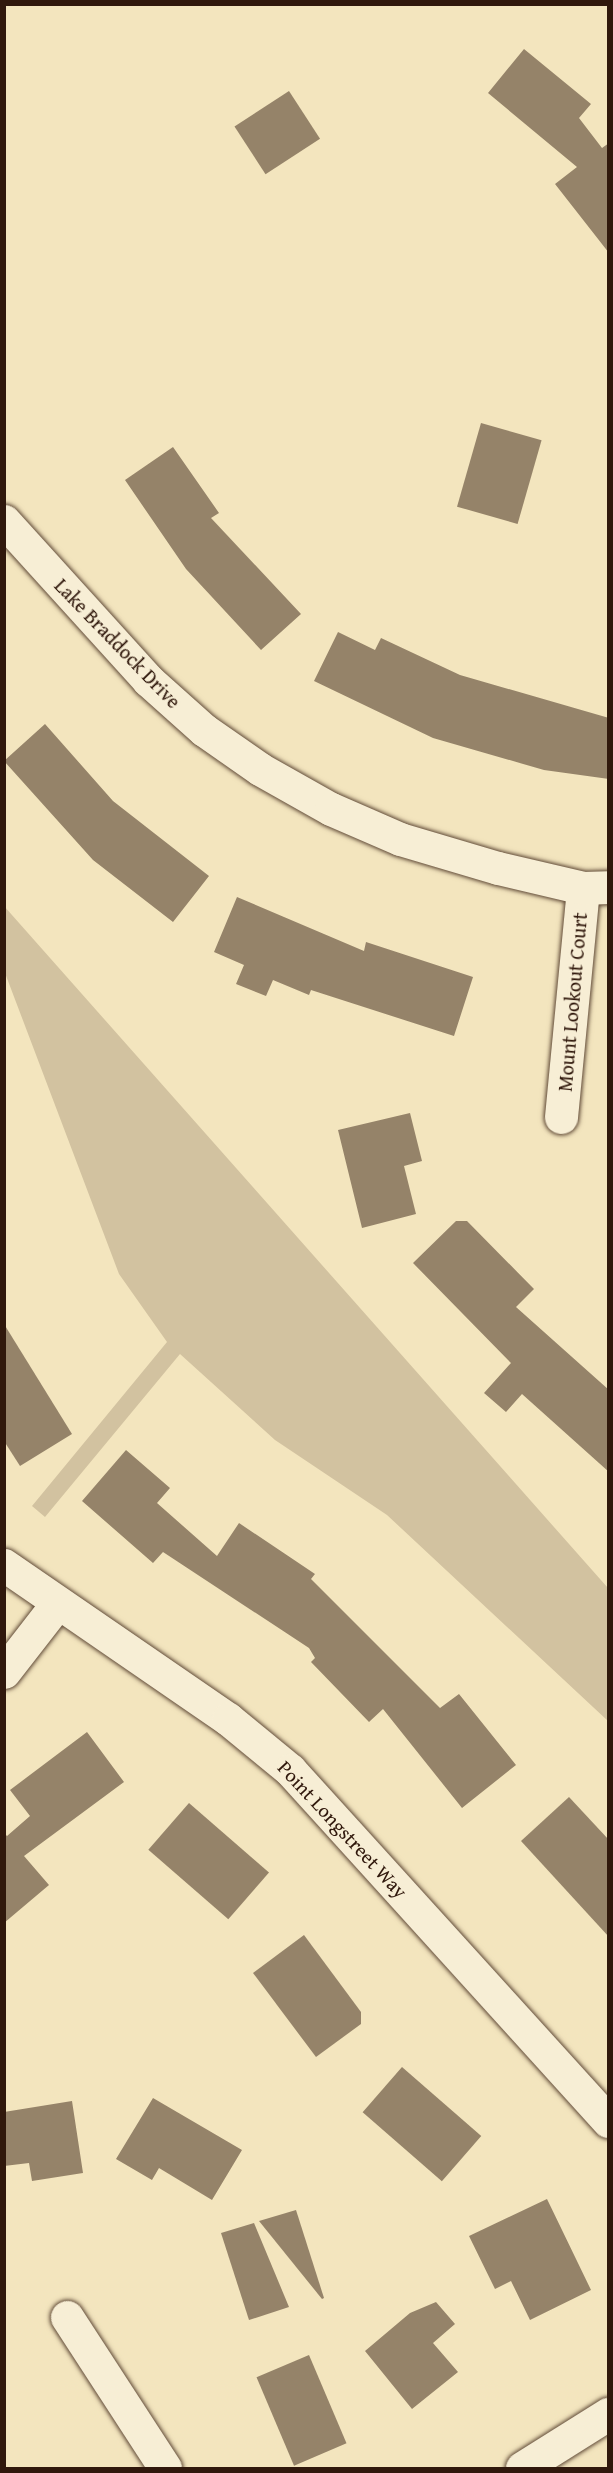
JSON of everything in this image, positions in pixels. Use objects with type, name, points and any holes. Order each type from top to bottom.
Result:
[{"type":"street","name":"Lake Braddock Drive","points":[[4,521],[148,680],[204,730],[260,769],[331,809],[400,839],[596,888]]},
{"type":"street","name":"Mount Lookout Court","points":[[561,1117],[596,888]]},
{"type":"street","name":"Point Longstreet Way","points":[[4,1565],[56,1605],[228,1719],[290,1770],[609,2121]]},
{"type":"street","points":[[4,1672],[56,1605]]},
{"type":"street","points":[[67,2317],[165,2469]]},
{"type":"street","points":[[522,2469],[609,2414]]},
{"type":"shaded area","points":[[4,906],[608,1588],[608,1721],[387,1515],[275,1440],[180,1354],[45,1517],[32,1506],[167,1342],[119,1274],[5,973]]},
{"type":"building","points":[[524,49],[591,104],[579,118],[602,148],[609,143],[609,253],[555,184],[577,167],[488,93]]},
{"type":"building","points":[[289,91],[320,139],[266,174],[234,126]]},
{"type":"building","points":[[481,423],[542,440],[518,524],[457,507]]},
{"type":"building","points":[[173,447],[219,513],[211,518],[301,614],[261,650],[186,569],[125,480]]},
{"type":"building","points":[[338,632],[375,650],[381,638],[460,675],[609,718],[609,779],[544,770],[433,738],[314,681]]},
{"type":"building","points":[[45,724],[113,801],[209,876],[173,922],[93,860],[4,761]]},
{"type":"building","points":[[237,897],[364,951],[366,942],[473,977],[454,1036],[311,990],[309,995],[273,980],[266,996],[236,984],[244,965],[214,952]]},
{"type":"building","points":[[410,1113],[422,1161],[404,1166],[416,1214],[362,1228],[338,1130]]},
{"type":"building","points":[[456,1221],[467,1221],[534,1289],[516,1307],[609,1390],[609,1472],[522,1394],[506,1412],[484,1393],[511,1363],[413,1263]]},
{"type":"building","points":[[4,1324],[72,1434],[20,1466],[4,1441]]},
{"type":"building","points":[[126,1450],[170,1488],[157,1503],[217,1556],[239,1523],[315,1574],[311,1579],[440,1708],[459,1694],[516,1765],[462,1808],[383,1709],[369,1722],[311,1662],[315,1658],[309,1648],[163,1552],[153,1563],[82,1501]]},
{"type":"building","points":[[87,1732],[124,1782],[24,1856],[49,1885],[4,1923],[4,1833],[7,1836],[30,1816],[10,1790]]},
{"type":"building","points":[[569,1797],[609,1840],[609,1937],[521,1841]]},
{"type":"building","points":[[189,1803],[269,1873],[228,1919],[148,1850]]},
{"type":"building","points":[[304,1935],[361,2012],[361,2024],[316,2057],[253,1973]]},
{"type":"building","points":[[402,2067],[481,2136],[442,2181],[363,2112]]},
{"type":"building","points":[[153,2098],[242,2150],[212,2200],[159,2168],[152,2180],[116,2159]]},
{"type":"building","points":[[72,2101],[83,2173],[32,2181],[29,2163],[4,2166],[4,2112]]},
{"type":"building","points":[[547,2199],[591,2290],[530,2320],[511,2281],[495,2289],[469,2236]]},
{"type":"building","points":[[296,2210],[324,2298],[322,2299],[259,2221]]},
{"type":"building","points":[[254,2223],[289,2307],[249,2320],[221,2233]]},
{"type":"building","points":[[436,2302],[455,2324],[433,2343],[458,2372],[412,2409],[365,2351],[410,2313]]},
{"type":"building","points":[[309,2355],[347,2443],[294,2466],[257,2377]]}]
